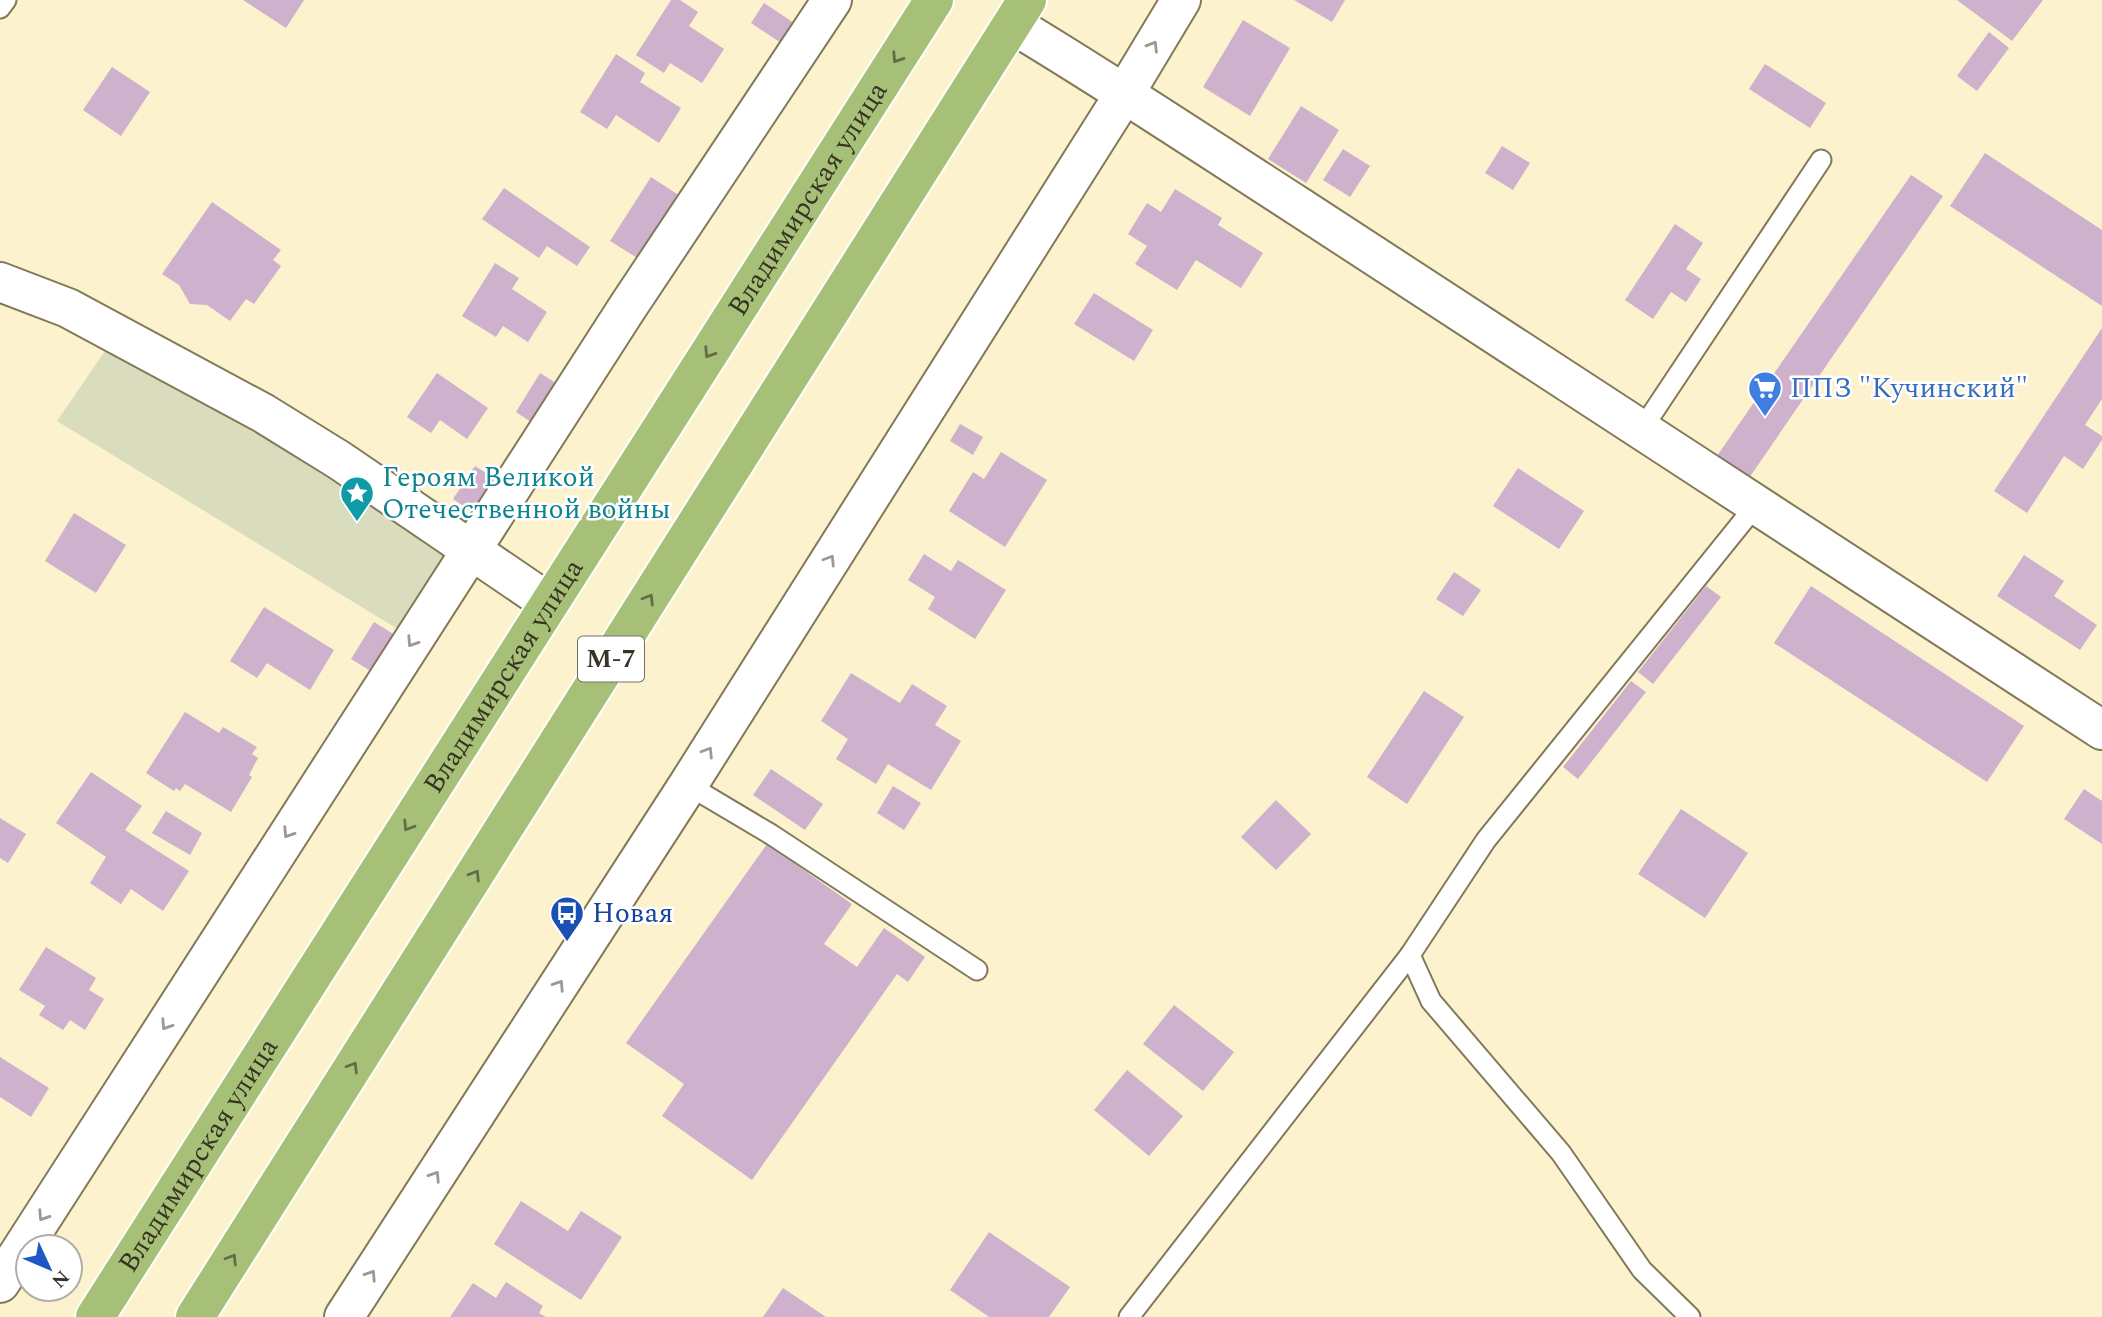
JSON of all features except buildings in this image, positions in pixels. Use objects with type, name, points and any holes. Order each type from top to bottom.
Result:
[{"type":"highway","name":"Владимирская улица","points":[[95,1317],[934,0]]},
{"type":"highway","name":"М-7","points":[[195,1317],[1020,12]]},
{"type":"street","points":[[0,1283],[627,308],[832,0]]},
{"type":"street","points":[[344,1317],[688,785],[1181,0]]},
{"type":"street","points":[[1020,12],[1125,93],[2102,730]]},
{"type":"street","points":[[0,282],[68,308],[263,412],[339,460],[550,603]]},
{"type":"lane","points":[[0,8],[6,0]]},
{"type":"lane","points":[[1642,429],[1821,160]]},
{"type":"lane","points":[[1129,1317],[1410,954],[1486,840],[1756,505]]},
{"type":"lane","points":[[688,785],[772,835],[977,970]]},
{"type":"lane","points":[[1410,954],[1431,1001],[1561,1153],[1642,1270],[1690,1317]]},
{"type":"green space","points":[[112,341],[464,552],[409,636],[57,421]]},
{"type":"place","name":"ППЗ \"Кучинский\"","points":[[1765,418]]},
{"type":"place","name":"Героям Великой Отечественной войны","points":[[357,523]]},
{"type":"place","name":"Новая","points":[[567,943]]}]
